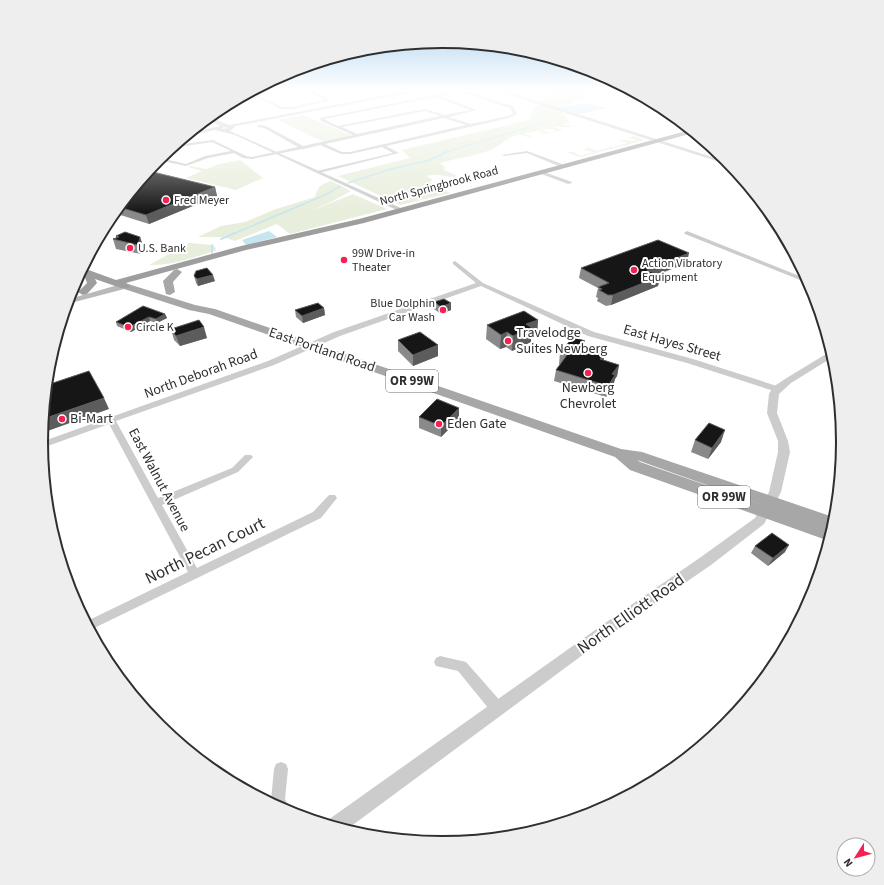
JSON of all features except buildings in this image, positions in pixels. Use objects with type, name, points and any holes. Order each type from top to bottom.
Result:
[{"type":"highway","name":"North Springbrook Road","points":[[128,283],[279,240],[401,210],[685,133]]},
{"type":"highway","name":"North Springbrook Road","points":[[128,283],[177,272],[262,248],[298,236]]},
{"type":"highway","points":[[262,248],[260,247],[279,240]]},
{"type":"highway","name":"East Portland Road","points":[[90,265],[128,283]]},
{"type":"highway","name":"East Portland Road","points":[[87,272],[128,283]]},
{"type":"highway","points":[[83,292],[92,283],[86,274]]},
{"type":"main road","points":[[170,292],[168,281],[177,272]]},
{"type":"main road","name":"North Springbrook Road","points":[[78,293],[128,283]]},
{"type":"main road","name":"North Springbrook Road","points":[[75,300],[128,283]]},
{"type":"main road","name":"East Portland Road","points":[[128,283],[170,292],[202,303],[205,308]]},
{"type":"main road","name":"East Portland Road","points":[[128,283],[193,308],[205,308],[620,454],[634,466],[768,507],[827,522]]},
{"type":"main road","name":"East Portland Road","points":[[768,507],[825,532]]},
{"type":"street","points":[[198,133],[209,129]]},
{"type":"street","points":[[234,129],[278,153],[401,210]]},
{"type":"street","points":[[269,129],[304,148]]},
{"type":"street","points":[[343,129],[358,136]]},
{"type":"street","points":[[183,146],[213,141],[249,158],[304,148],[389,129]]},
{"type":"street","points":[[322,144],[346,154],[457,129]]},
{"type":"street","points":[[619,129],[718,161]]},
{"type":"street","points":[[319,172],[397,153],[383,146]]},
{"type":"street","points":[[167,161],[186,165],[207,157],[235,152]]},
{"type":"street","points":[[504,155],[527,152],[563,166]]},
{"type":"street","points":[[541,172],[570,183]]},
{"type":"street","points":[[687,233],[800,278]]},
{"type":"street","name":"East Hayes Street","points":[[455,263],[481,284],[592,334],[697,363],[777,389]]},
{"type":"street","name":"North Deborah Road","points":[[48,442],[271,363],[337,334],[481,284]]},
{"type":"street","points":[[777,389],[826,358]]},
{"type":"street","name":"North Elliott Road","points":[[340,823],[666,587],[712,557],[760,521],[775,492],[784,452],[783,441],[772,413],[772,400],[777,389]]},
{"type":"street","name":"East Walnut Avenue","points":[[111,420],[195,575]]},
{"type":"street","points":[[156,503],[235,470],[248,457]]},
{"type":"street","name":"North Pecan Court","points":[[93,624],[317,515],[332,498]]},
{"type":"street","points":[[440,662],[462,666],[498,709]]},
{"type":"street","points":[[279,801],[281,769]]},
{"type":"green space","points":[[297,129],[337,129],[350,135],[324,142]]},
{"type":"green space","points":[[490,129],[542,129],[546,132],[551,132],[541,134],[542,132],[537,131],[523,134],[532,136],[529,137],[530,138],[518,135],[491,150],[440,163],[445,167],[444,170],[458,176],[427,176],[432,180],[430,182],[450,193],[400,205],[338,176],[410,158],[402,150]]},
{"type":"green space","points":[[553,129],[564,130],[553,132],[556,131]]},
{"type":"green space","points":[[630,135],[645,140],[580,157],[566,152],[574,152],[580,156],[594,152],[583,150],[589,148],[597,151],[611,147],[604,145],[614,147],[627,143],[619,140],[636,141],[634,139],[627,138],[633,137]]},
{"type":"green space","points":[[240,160],[263,178],[236,190],[186,178],[202,171],[188,167],[191,166],[206,169],[220,164]]},
{"type":"green space","points":[[331,181],[351,191],[331,202],[303,214],[353,194],[387,209],[290,234],[277,224],[235,241],[223,237],[198,237],[221,226],[245,222],[276,209],[315,197],[320,187]]},
{"type":"green space","points":[[189,243],[213,245],[216,248],[215,251],[182,261],[149,265]]},
{"type":"water","points":[[269,231],[277,237],[246,245],[242,240]]},
{"type":"waterway","points":[[446,152],[522,129]]},
{"type":"waterway","points":[[348,183],[391,169],[430,160],[446,152]]},
{"type":"waterway","points":[[233,234],[327,194],[340,186]]},
{"type":"waterway","points":[[221,239],[235,233]]},
{"type":"waterway","points":[[212,245],[212,253]]},
{"type":"place","name":"Fred Meyer","points":[[166,200]]},
{"type":"place","name":"U.S. Bank","points":[[130,248]]},
{"type":"place","name":"99W Drive-in Theater","points":[[344,260]]},
{"type":"place","name":"Action Vibratory Equipment","points":[[634,270]]},
{"type":"place","name":"Blue Dolphin Car Wash","points":[[443,310]]},
{"type":"place","name":"Circle K","points":[[128,327]]},
{"type":"place","name":"Travelodge Suites Newberg","points":[[508,341]]},
{"type":"place","name":"Newberg Chevrolet","points":[[588,373]]},
{"type":"place","name":"Bi-Mart","points":[[62,419]]},
{"type":"place","name":"Eden Gate","points":[[439,424]]}]
